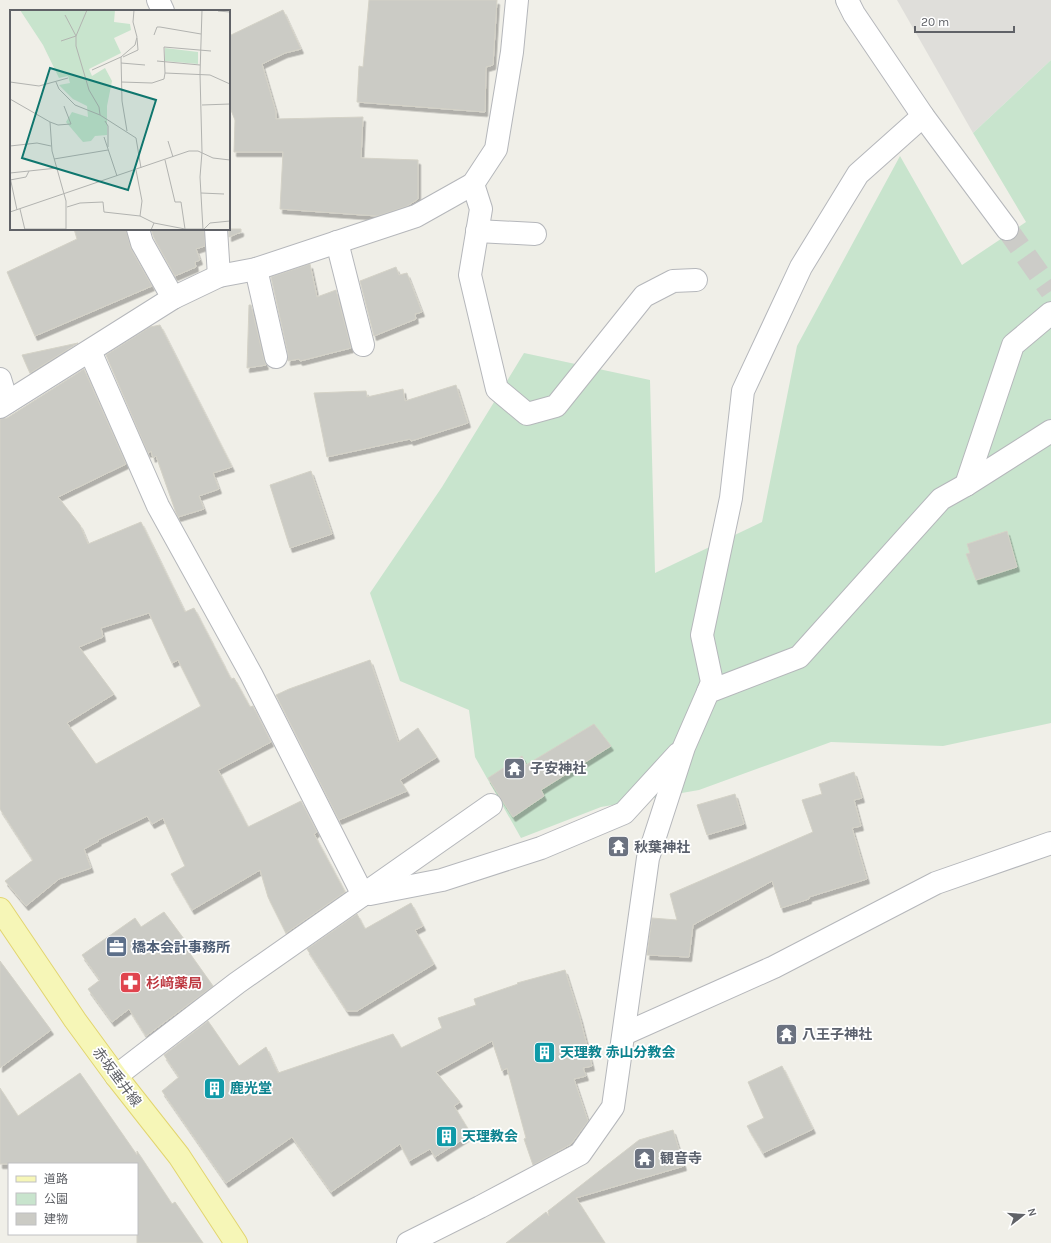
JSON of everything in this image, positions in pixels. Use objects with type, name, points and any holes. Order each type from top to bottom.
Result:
[{"type":"main road","name":"赤坂垂井線","points":[[0,910],[75,1020],[116,1076],[179,1156],[236,1243]]},
{"type":"street","points":[[158,0],[163,10]]},
{"type":"street","points":[[0,379],[4,405],[173,298],[219,276],[256,269],[416,216],[473,184],[496,150],[512,52],[517,0]]},
{"type":"street","points":[[847,0],[854,14],[923,116],[1007,229]]},
{"type":"street","points":[[408,1243],[480,1208],[580,1154],[614,1107],[648,858],[684,747],[712,682],[702,635],[731,498],[743,391],[801,267],[858,174],[923,116]]},
{"type":"street","points":[[473,184],[481,209],[470,275],[497,389],[528,414],[556,406],[644,296],[673,281],[696,280]]},
{"type":"street","points":[[138,230],[142,243],[173,298]]},
{"type":"street","points":[[216,230],[219,276]]},
{"type":"street","points":[[477,231],[535,234]]},
{"type":"street","points":[[337,242],[363,345]]},
{"type":"street","points":[[256,269],[276,357]]},
{"type":"street","points":[[966,485],[1013,345],[1051,313]]},
{"type":"street","points":[[90,351],[158,506],[251,674],[363,895]]},
{"type":"street","points":[[708,692],[799,657],[941,499],[966,485],[1051,431]]},
{"type":"street","points":[[363,895],[442,880],[541,848],[624,813],[684,747]]},
{"type":"street","points":[[116,1076],[237,983],[491,805]]},
{"type":"street","points":[[624,1034],[774,967],[936,883],[1051,843]]},
{"type":"shaded area","points":[[897,0],[1051,0],[1051,60],[973,133]]},
{"type":"green space","points":[[1051,60],[1051,723],[943,746],[831,742],[699,790],[601,807],[521,838],[475,757],[469,710],[400,681],[370,593],[442,487],[524,353],[650,380],[655,573],[762,522],[797,346],[900,156],[962,265],[1026,222],[973,133]]},
{"type":"building","points":[[369,0],[497,0],[493,65],[486,67],[485,112],[357,102],[359,66],[363,67]]},
{"type":"building","points":[[283,10],[301,49],[285,53],[262,64],[276,112],[276,119],[363,117],[361,158],[418,160],[418,199],[407,206],[377,216],[280,209],[283,152],[234,152],[235,120],[230,108],[230,36]]},
{"type":"building","points":[[230,229],[241,229],[241,232],[229,237]]},
{"type":"building","points":[[74,230],[126,230],[131,249],[152,286],[35,336],[7,272],[77,239]]},
{"type":"building","points":[[151,230],[204,230],[205,246],[196,249],[200,260],[195,262],[196,267],[175,276],[154,238]]},
{"type":"building","points":[[310,264],[317,297],[336,290],[351,348],[300,361],[299,359],[288,361],[288,354],[271,277]]},
{"type":"building","points":[[396,267],[399,275],[407,273],[422,312],[415,314],[416,319],[374,336],[360,281]]},
{"type":"building","points":[[249,305],[251,305],[266,365],[247,368]]},
{"type":"building","points":[[160,325],[232,467],[213,473],[219,489],[199,496],[204,509],[178,517],[156,456],[153,458],[151,451],[148,453],[106,355],[150,327]]},
{"type":"building","points":[[78,343],[30,373],[22,355]]},
{"type":"building","points":[[84,369],[126,464],[58,497],[80,525],[88,544],[141,522],[185,612],[194,608],[231,679],[234,678],[250,707],[253,706],[271,742],[218,770],[248,827],[301,801],[317,832],[314,834],[345,892],[286,933],[268,897],[260,870],[192,910],[171,874],[185,866],[163,818],[152,824],[147,816],[98,840],[99,841],[84,849],[91,868],[59,879],[26,906],[5,881],[33,860],[0,809],[0,419],[7,418]],"holes":[[[149,613],[172,663],[178,660],[201,706],[96,764],[67,723],[114,694],[79,647],[103,637],[101,628]]]},
{"type":"building","points":[[456,385],[468,423],[411,441],[410,439],[327,457],[314,393],[366,391],[367,397],[403,389],[405,401]]},
{"type":"building","points":[[311,471],[332,534],[290,548],[270,485]]},
{"type":"building","points":[[1007,531],[1017,567],[976,580],[966,554],[970,553],[967,544]]},
{"type":"building","points":[[370,660],[398,742],[418,728],[437,757],[400,780],[407,791],[339,820],[276,695]]},
{"type":"building","name":"子安神社","points":[[594,724],[611,746],[541,790],[544,796],[513,817],[488,778],[522,756],[526,765]]},
{"type":"building","points":[[854,772],[862,798],[854,800],[861,826],[852,828],[867,879],[809,897],[809,899],[781,908],[772,881],[693,925],[689,957],[647,955],[652,918],[677,920],[670,894],[813,832],[802,800],[822,794],[819,784]]},
{"type":"building","points":[[735,794],[744,824],[707,835],[697,805]]},
{"type":"building","points":[[411,903],[423,926],[415,930],[434,964],[357,1011],[347,1011],[307,949],[357,914],[365,929]]},
{"type":"building","points":[[164,912],[184,939],[181,941],[213,986],[146,1036],[129,1009],[112,1022],[88,989],[100,980],[82,955],[135,918],[141,927]]},
{"type":"building","points":[[0,961],[51,1030],[0,1068]]},
{"type":"building","points":[[565,970],[580,1018],[592,1066],[583,1068],[586,1076],[574,1079],[588,1121],[571,1144],[533,1165],[524,1139],[526,1138],[507,1068],[502,1071],[492,1041],[436,1072],[460,1102],[454,1106],[471,1134],[435,1157],[430,1149],[409,1161],[400,1144],[331,1192],[292,1137],[226,1183],[162,1091],[179,1077],[164,1055],[208,1021],[239,1066],[266,1047],[278,1073],[393,1034],[401,1048],[442,1028],[438,1018],[476,1005],[474,999],[518,984],[517,983]]},
{"type":"building","points":[[782,1066],[813,1129],[763,1153],[747,1126],[764,1118],[748,1082]]},
{"type":"building","points":[[80,1073],[137,1155],[137,1151],[172,1204],[175,1202],[203,1243],[137,1243],[138,1163],[0,1164],[0,1088],[18,1116]]},
{"type":"building","points":[[673,1130],[684,1166],[576,1198],[605,1243],[506,1243],[546,1212],[549,1216],[548,1211],[639,1140]]},
{"type":"tunnel","points":[[1007,229],[1051,291]]},
{"type":"place","name":"子安神社","points":[[515,768]]},
{"type":"place","name":"秋葉神社","points":[[619,847]]},
{"type":"place","name":"橋本会計事務所","points":[[116,947]]},
{"type":"place","name":"杉﨑薬局","points":[[131,983]]},
{"type":"place","name":"八王子神社","points":[[786,1034]]},
{"type":"place","name":"天理教 赤山分教会","points":[[545,1052]]},
{"type":"place","name":"鹿光堂","points":[[214,1088]]},
{"type":"place","name":"天理教会","points":[[447,1136]]},
{"type":"place","name":"観音寺","points":[[645,1158]]}]
